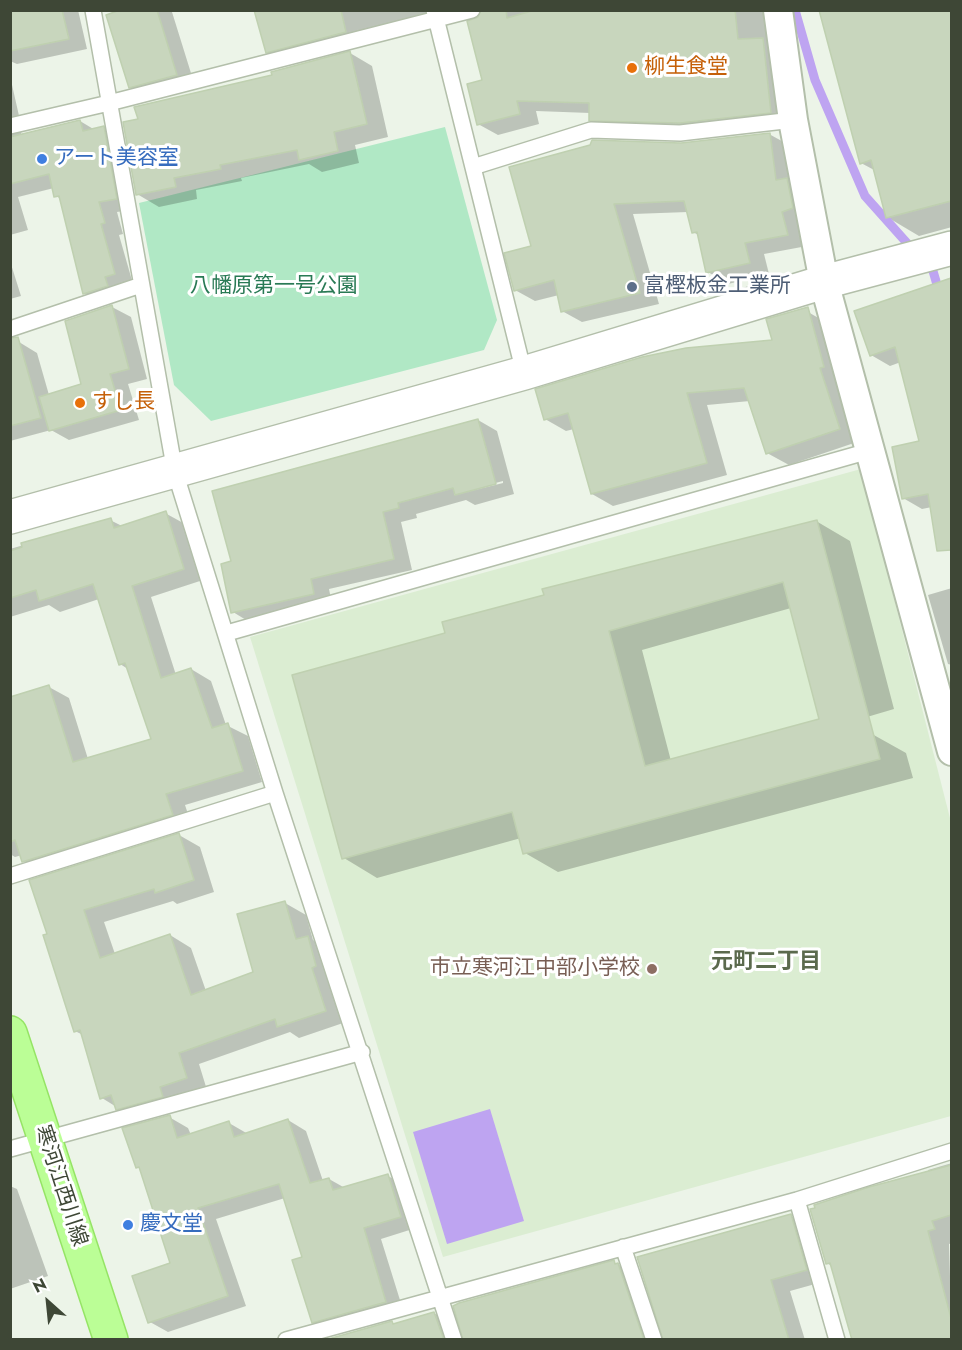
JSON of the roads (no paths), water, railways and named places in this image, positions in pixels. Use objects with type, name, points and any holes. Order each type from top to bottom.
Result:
[{"type":"main road","name":"寒河江西川線","points":[[10,1033],[111,1340]]},
{"type":"street","points":[[778,10],[793,120],[824,282],[869,451],[944,697],[951,751]]},
{"type":"street","points":[[10,517],[524,373],[824,282],[947,249]]},
{"type":"lane","points":[[93,10],[175,472],[275,793],[362,1052],[454,1340]]},
{"type":"lane","points":[[10,126],[109,104],[436,16],[472,10]]},
{"type":"lane","points":[[436,16],[524,373]]},
{"type":"lane","points":[[473,167],[591,130],[680,133],[793,120]]},
{"type":"lane","points":[[10,329],[141,285]]},
{"type":"lane","points":[[227,633],[869,451]]},
{"type":"lane","points":[[10,876],[275,793]]},
{"type":"lane","points":[[10,1149],[362,1052]]},
{"type":"lane","points":[[286,1340],[796,1200],[951,1151]]},
{"type":"lane","points":[[796,1200],[837,1340]]},
{"type":"lane","points":[[622,1247],[654,1340]]},
{"type":"waterway","points":[[795,10],[815,80],[865,196],[915,252]]},
{"type":"waterway","points":[[924,262],[933,271],[940,295]]},
{"type":"place","name":"柳生食堂","points":[[632,68]]},
{"type":"place","name":"アート美容室","points":[[42,159]]},
{"type":"place","name":"富樫板金工業所","points":[[632,287]]},
{"type":"place","name":"すし長","points":[[80,403]]},
{"type":"place","name":"市立寒河江中部小学校","points":[[652,969]]},
{"type":"place","name":"慶文堂","points":[[128,1225]]},
{"type":"district","name":"元町二丁目","points":[[766,963]]},
{"type":"park label","name":"八幡原第一号公園","points":[[274,287]]}]
